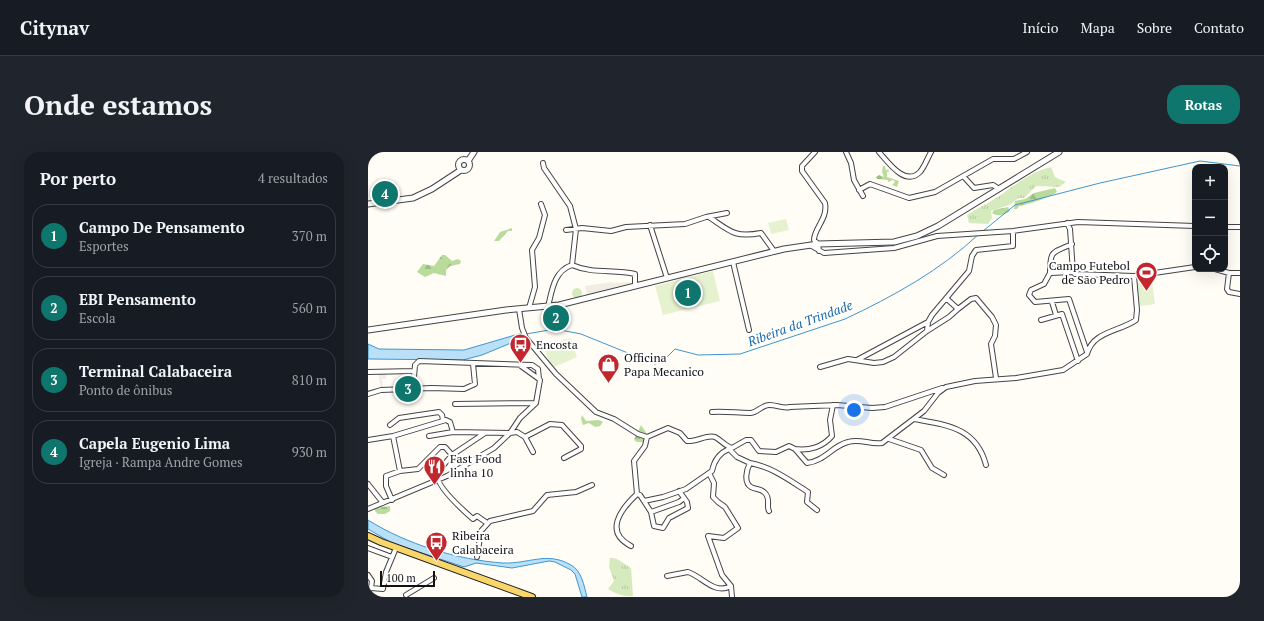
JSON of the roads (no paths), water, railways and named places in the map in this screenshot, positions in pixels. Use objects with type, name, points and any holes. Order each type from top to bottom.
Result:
[{"type":"main road","points":[[368,536],[396,548],[532,597]]},
{"type":"street","points":[[368,204],[413,198],[432,189],[461,170],[468,169],[468,161],[474,152]]},
{"type":"street","points":[[815,152],[802,166],[802,171],[825,203],[826,209],[824,218],[814,236],[814,240],[818,244],[819,251]]},
{"type":"street","points":[[846,152],[851,163],[854,180],[863,196]]},
{"type":"street","points":[[879,152],[893,169],[903,175],[912,176],[918,174],[923,168],[931,152]]},
{"type":"street","points":[[859,190],[870,184],[909,198],[936,192],[993,159],[1014,159],[1027,152]]},
{"type":"street","points":[[368,330],[519,309],[548,307],[774,251],[809,245],[880,243],[904,240],[938,226],[1059,152]]},
{"type":"street","points":[[461,170],[458,165],[460,162],[463,160],[468,161]]},
{"type":"street","points":[[543,163],[544,168],[570,206],[576,230],[572,265]]},
{"type":"street","points":[[964,177],[974,188],[993,185],[999,189]]},
{"type":"street","points":[[529,308],[535,287],[532,250],[541,230],[545,216],[540,204]]},
{"type":"street","points":[[566,230],[576,230],[582,228],[611,231],[626,227],[685,224],[727,213]]},
{"type":"street","points":[[709,217],[735,234],[750,235],[761,233],[774,251]]},
{"type":"street","points":[[809,245],[824,253],[894,248],[937,236],[1013,231],[1067,223],[1192,226]]},
{"type":"street","points":[[1067,223],[1070,228],[1072,244],[1073,272]]},
{"type":"street","points":[[650,225],[667,278]]},
{"type":"street","points":[[1228,227],[1240,227]]},
{"type":"street","points":[[857,360],[928,322],[969,271],[972,256],[976,250],[1014,246],[1013,231]]},
{"type":"street","points":[[1072,244],[1050,256],[1050,273],[1044,284],[1031,290],[1029,294],[1034,302],[1052,302],[1069,299],[1087,354]]},
{"type":"street","points":[[733,262],[749,330]]},
{"type":"street","points":[[548,307],[553,285],[557,277],[565,267],[572,265],[601,272],[619,270],[635,274],[635,285]]},
{"type":"street","points":[[1050,273],[1073,272],[1075,274],[1085,275],[1134,276],[1192,267]]},
{"type":"street","points":[[1226,272],[1240,273]]},
{"type":"street","points":[[1229,273],[1227,289],[1229,292],[1240,294]]},
{"type":"street","points":[[712,412],[728,411],[751,413],[762,406],[770,405],[783,409],[790,407],[833,405],[885,407],[946,387],[996,378],[1025,377],[1063,370],[1087,354],[1089,345],[1096,339],[1136,320],[1137,310],[1134,276]]},
{"type":"street","points":[[820,367],[848,359],[874,363],[883,362],[900,353],[971,299],[976,298],[992,317],[996,325],[995,336],[991,344],[996,378]]},
{"type":"street","points":[[947,299],[958,309]]},
{"type":"street","points":[[1052,302],[1056,315]]},
{"type":"street","points":[[519,309],[522,328],[526,338],[556,374],[583,402],[596,412],[619,422],[638,434],[647,437],[668,428],[680,433],[687,441],[695,442],[703,438],[715,437],[730,449],[737,457],[750,463],[758,463],[808,492],[807,502],[817,510]]},
{"type":"street","points":[[1040,320],[1063,314],[1078,361]]},
{"type":"street","points":[[927,331],[928,322]]},
{"type":"street","points":[[368,509],[438,481],[494,448],[510,433],[520,418],[536,403],[540,383],[536,366],[418,361],[414,371],[414,389]]},
{"type":"street","points":[[368,394],[381,390],[450,388],[455,390],[474,386],[475,379],[473,364]]},
{"type":"street","points":[[521,366],[539,379]]},
{"type":"street","points":[[368,372],[414,371]]},
{"type":"street","points":[[795,449],[807,463],[823,459],[847,442],[860,439],[877,444],[889,439],[924,411],[938,393],[946,387]]},
{"type":"street","points":[[456,404],[536,403]]},
{"type":"street","points":[[644,501],[663,497],[690,486],[712,471],[714,461],[721,453],[734,448],[746,440],[752,440],[759,451],[776,452],[786,446],[805,450],[816,447],[832,436],[830,420],[833,405]]},
{"type":"street","points":[[390,425],[399,418],[439,412],[442,415],[443,420]]},
{"type":"street","points":[[914,419],[945,424],[970,437],[982,453],[986,465]]},
{"type":"street","points":[[443,420],[450,422],[453,432]]},
{"type":"street","points":[[368,440],[393,436],[441,423],[443,420]]},
{"type":"street","points":[[525,437],[550,424],[562,425],[581,446],[581,449],[564,458]]},
{"type":"street","points":[[429,436],[453,432],[517,432],[525,437],[532,452]]},
{"type":"street","points":[[485,433],[452,455],[438,474],[438,481],[460,509],[473,519],[477,516],[487,523]]},
{"type":"street","points":[[393,436],[400,471]]},
{"type":"street","points":[[631,546],[623,542],[616,532],[616,526],[623,510],[637,494],[634,461],[645,446],[647,437]]},
{"type":"street","points":[[889,439],[921,450],[932,468],[944,475]]},
{"type":"street","points":[[392,500],[386,486],[386,476],[400,471],[418,469],[440,447],[445,447],[452,455]]},
{"type":"street","points":[[750,463],[746,471],[747,482],[750,486],[762,490],[767,495],[768,511]]},
{"type":"street","points":[[708,473],[714,483],[713,497],[725,507],[738,528],[724,538],[708,536],[722,575],[731,586],[732,597]]},
{"type":"street","points":[[368,484],[383,504]]},
{"type":"street","points":[[477,557],[481,531],[487,523],[497,518],[533,511],[547,495],[576,492],[592,485]]},
{"type":"street","points":[[637,494],[640,495],[651,512],[654,526],[663,528],[669,518],[688,508],[687,502],[683,499],[679,491]]},
{"type":"street","points":[[651,512],[679,502],[683,499]]},
{"type":"street","points":[[368,548],[392,557]]},
{"type":"street","points":[[368,575],[372,581],[371,588],[383,589],[396,548]]},
{"type":"street","points":[[667,576],[688,572],[715,588],[725,589],[731,586]]},
{"type":"street","points":[[406,595],[434,578]]},
{"type":"water","points":[[522,333],[523,338],[482,355],[463,360],[368,359],[368,344],[379,349],[464,350]]},
{"type":"water","points":[[368,520],[383,529],[416,543],[468,558],[503,563],[546,558],[562,561],[571,565],[578,571],[587,597],[582,597],[575,574],[571,570],[555,562],[549,561],[512,568],[476,563],[464,567],[392,543],[368,529]]},
{"type":"waterway","name":"Ribeira da Trindade","points":[[983,231],[1015,205],[1100,183],[1200,161],[1240,166]]},
{"type":"waterway","name":"Ribeira da Trindade","points":[[526,334],[555,329],[581,334],[655,364],[663,361],[675,349],[698,355],[740,354],[845,319],[863,311],[932,271],[979,234]]},
{"type":"place","name":"Capela Eugenio Lima","points":[[385,194]]},
{"type":"place","name":"Campo Futebol de São Pedro","points":[[1146,292]]},
{"type":"place","name":"Campo De Pensamento","points":[[688,293]]},
{"type":"place","name":"EBI Pensamento","points":[[556,318]]},
{"type":"place","name":"Encosta","points":[[521,364]]},
{"type":"place","name":"Officina Papa Mecanico","points":[[609,384]]},
{"type":"place","name":"Terminal Calabaceira","points":[[408,389]]},
{"type":"place","name":"Fast Food linha 10","points":[[435,486]]},
{"type":"place","name":"Ribeira Calabaceira","points":[[437,562]]}]
